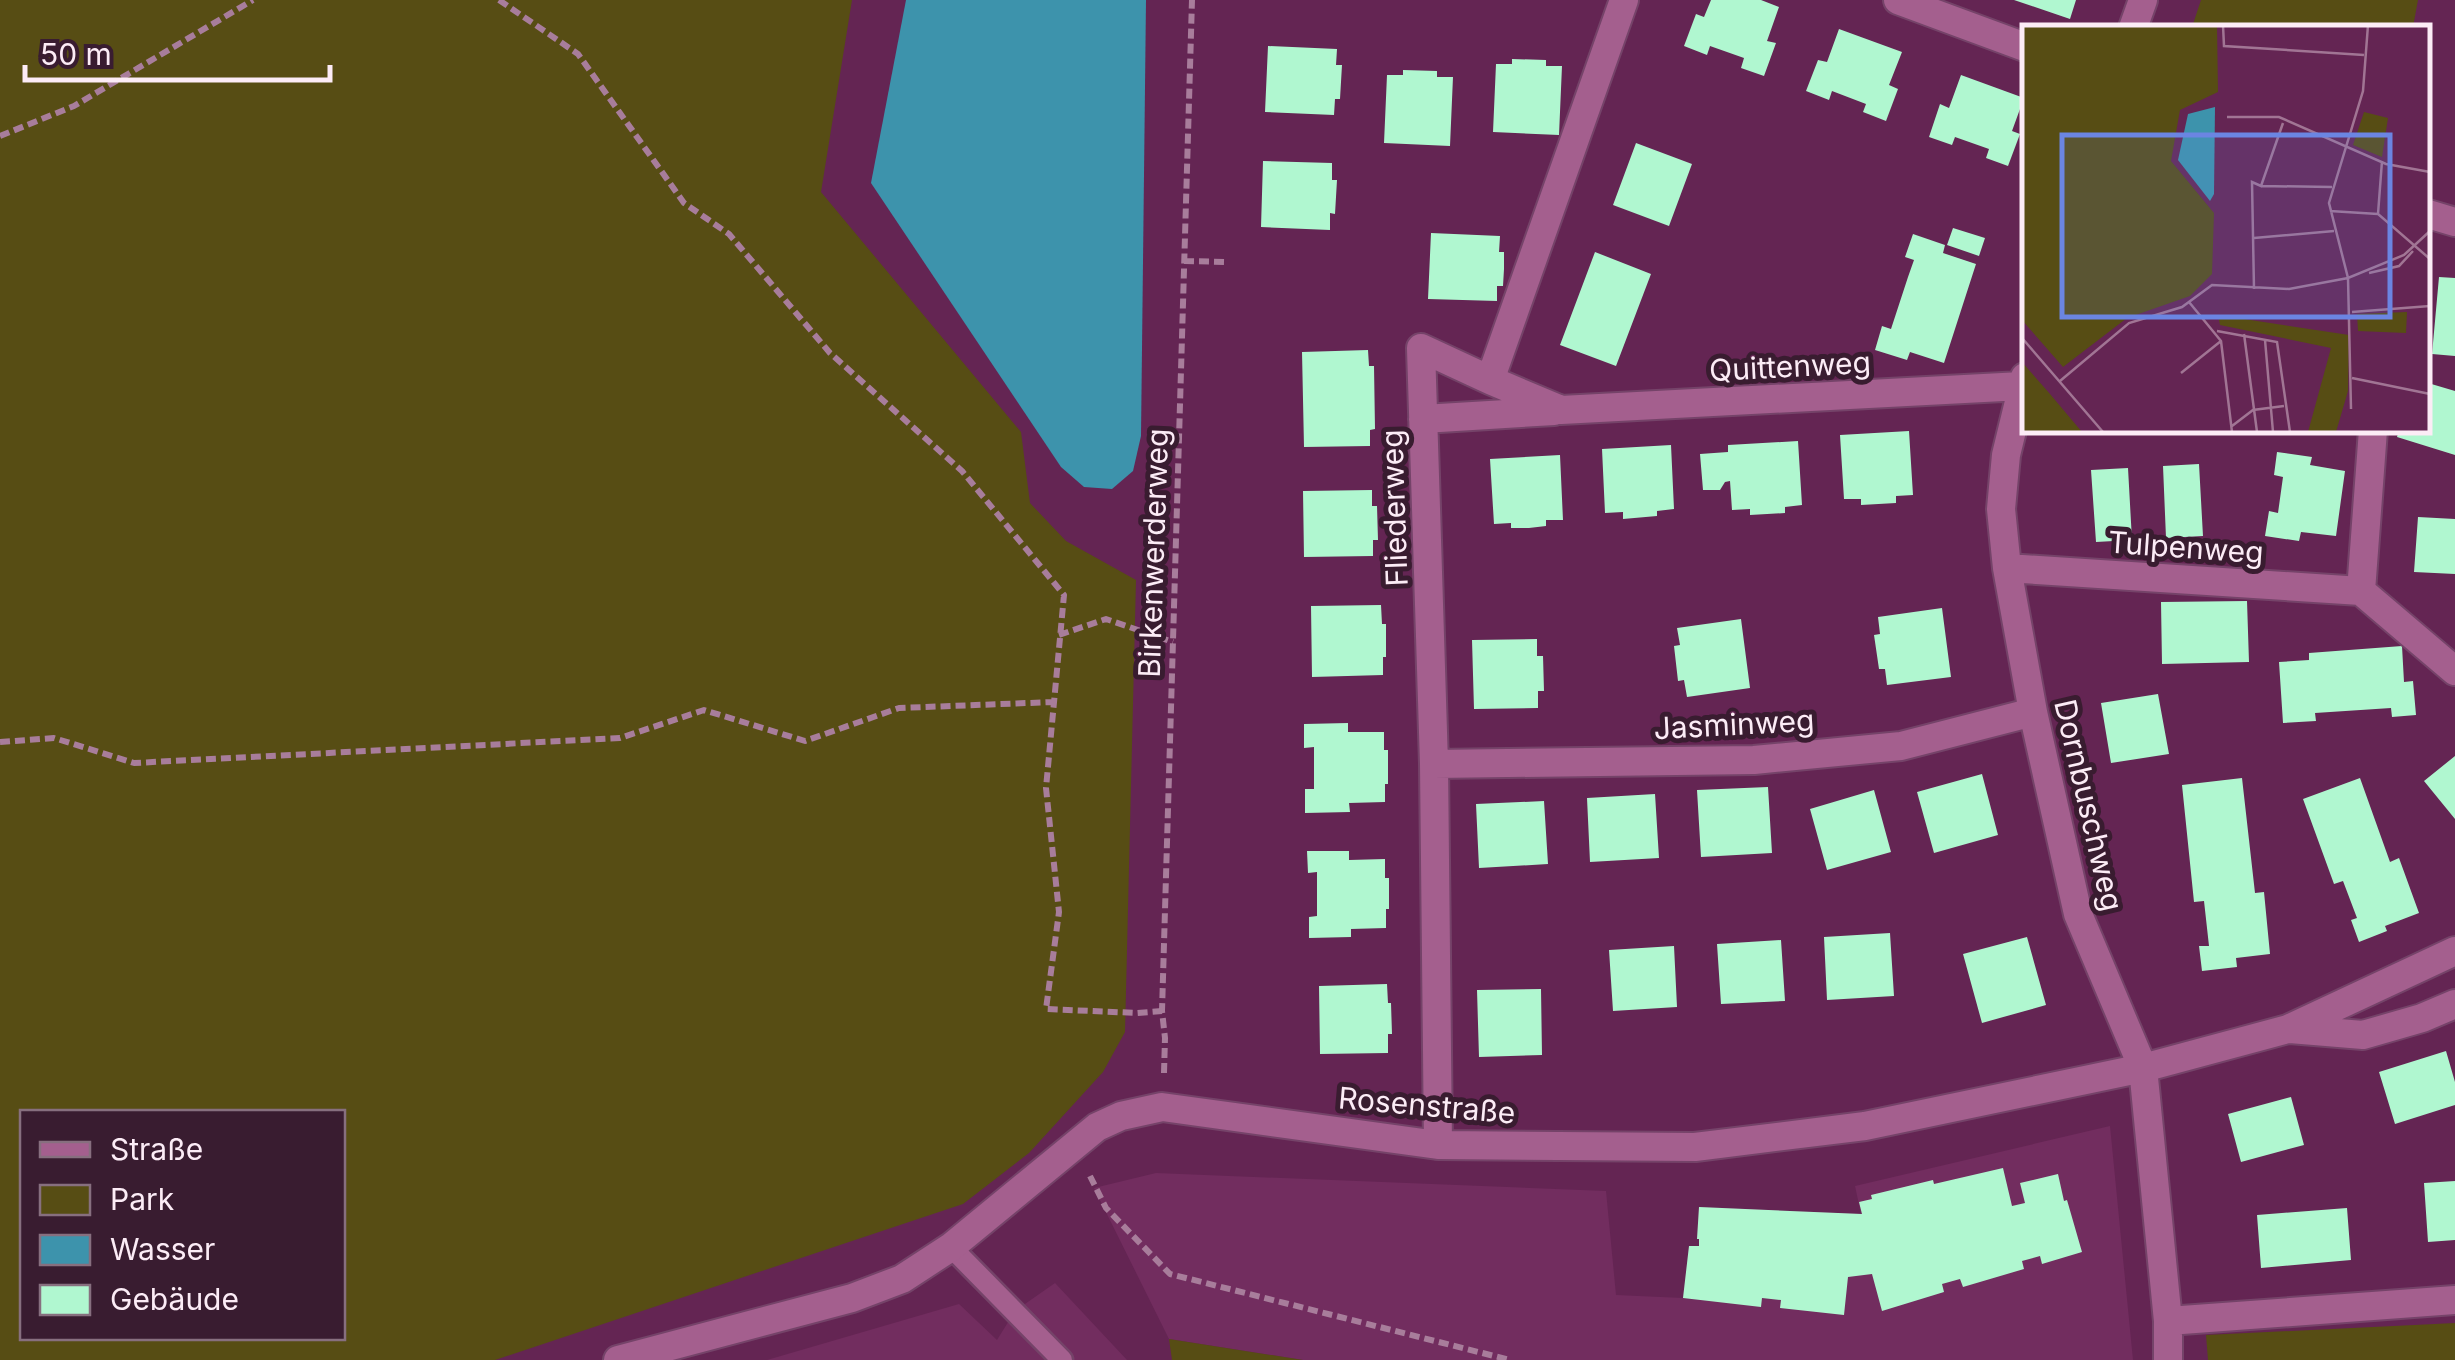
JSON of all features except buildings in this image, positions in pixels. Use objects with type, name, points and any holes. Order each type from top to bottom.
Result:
[{"type":"street","points":[[1490,380],[1624,0]]},
{"type":"street","points":[[1898,0],[2022,47]]},
{"type":"street","points":[[2134,25],[2142,0]]},
{"type":"street","points":[[2430,215],[2455,222]]},
{"type":"street","name":"Fliederweg","points":[[1438,1145],[1434,764],[1421,348],[1490,380]]},
{"type":"street","name":"Quittenweg","points":[[1490,380],[1561,410]]},
{"type":"street","name":"Quittenweg","points":[[1424,419],[2022,382]]},
{"type":"street","name":"Dornbuschweg","points":[[2022,390],[2006,454],[2001,509],[2007,568],[2033,712],[2078,914],[2143,1068],[2168,1322],[2168,1360]]},
{"type":"street","points":[[2373,432],[2361,591],[2455,671]]},
{"type":"street","name":"Tulpenweg","points":[[2007,568],[2361,591]]},
{"type":"street","name":"Jasminweg","points":[[1434,764],[1754,760],[1902,746],[2033,712]]},
{"type":"street","name":"Rosenstraße","points":[[618,1360],[852,1298],[902,1279],[951,1247],[1097,1127],[1121,1116],[1162,1108],[1438,1145],[1695,1147],[1865,1126],[2143,1068],[2288,1029],[2455,951]]},
{"type":"street","name":"Rosenstraße","points":[[2288,1029],[2363,1035],[2455,1004]]},
{"type":"street","points":[[2168,1322],[2455,1300]]},
{"type":"lane","points":[[951,1247],[1062,1360]]},
{"type":"path","points":[[0,136],[74,106],[252,0]]},
{"type":"path","points":[[498,0],[578,54],[684,203],[729,234],[830,353],[962,472],[1064,595],[1046,788],[1059,912],[1046,1009],[1137,1013],[1162,1010]]},
{"type":"path","name":"Birkenwerderweg","points":[[1162,1108],[1192,0]]},
{"type":"path","points":[[1184,262],[1227,262]]},
{"type":"path","points":[[1059,635],[1106,619],[1173,642]]},
{"type":"path","points":[[0,742],[54,738],[134,763],[620,738],[704,710],[805,741],[899,708],[1054,702]]},
{"type":"path","points":[[1075,1146],[1106,1208],[1170,1274],[1510,1360]]},
{"type":"shaded area","points":[[2110,1126],[2133,1360],[1303,1360],[1169,1339],[1094,1188],[1156,1173],[1606,1191],[1616,1295],[1683,1298],[1689,1246],[1699,1246],[1699,1207],[1861,1214],[1855,1186]]},
{"type":"shaded area","points":[[1055,1283],[1127,1360],[767,1360],[959,1304],[997,1340],[1015,1311]]},
{"type":"green space","points":[[0,0],[852,0],[821,192],[1021,432],[1030,503],[1066,541],[1136,580],[1125,1032],[1103,1072],[1029,1153],[963,1204],[495,1360],[0,1360]]},
{"type":"green space","points":[[2201,0],[2418,0],[2413,25],[2193,25]]},
{"type":"green space","points":[[2455,1323],[2455,1360],[2208,1360],[2206,1335]]},
{"type":"green space","points":[[1169,1339],[1303,1360],[1172,1360]]},
{"type":"water","points":[[906,0],[1146,0],[1141,436],[1133,471],[1112,489],[1084,487],[1061,467],[871,183]]}]
